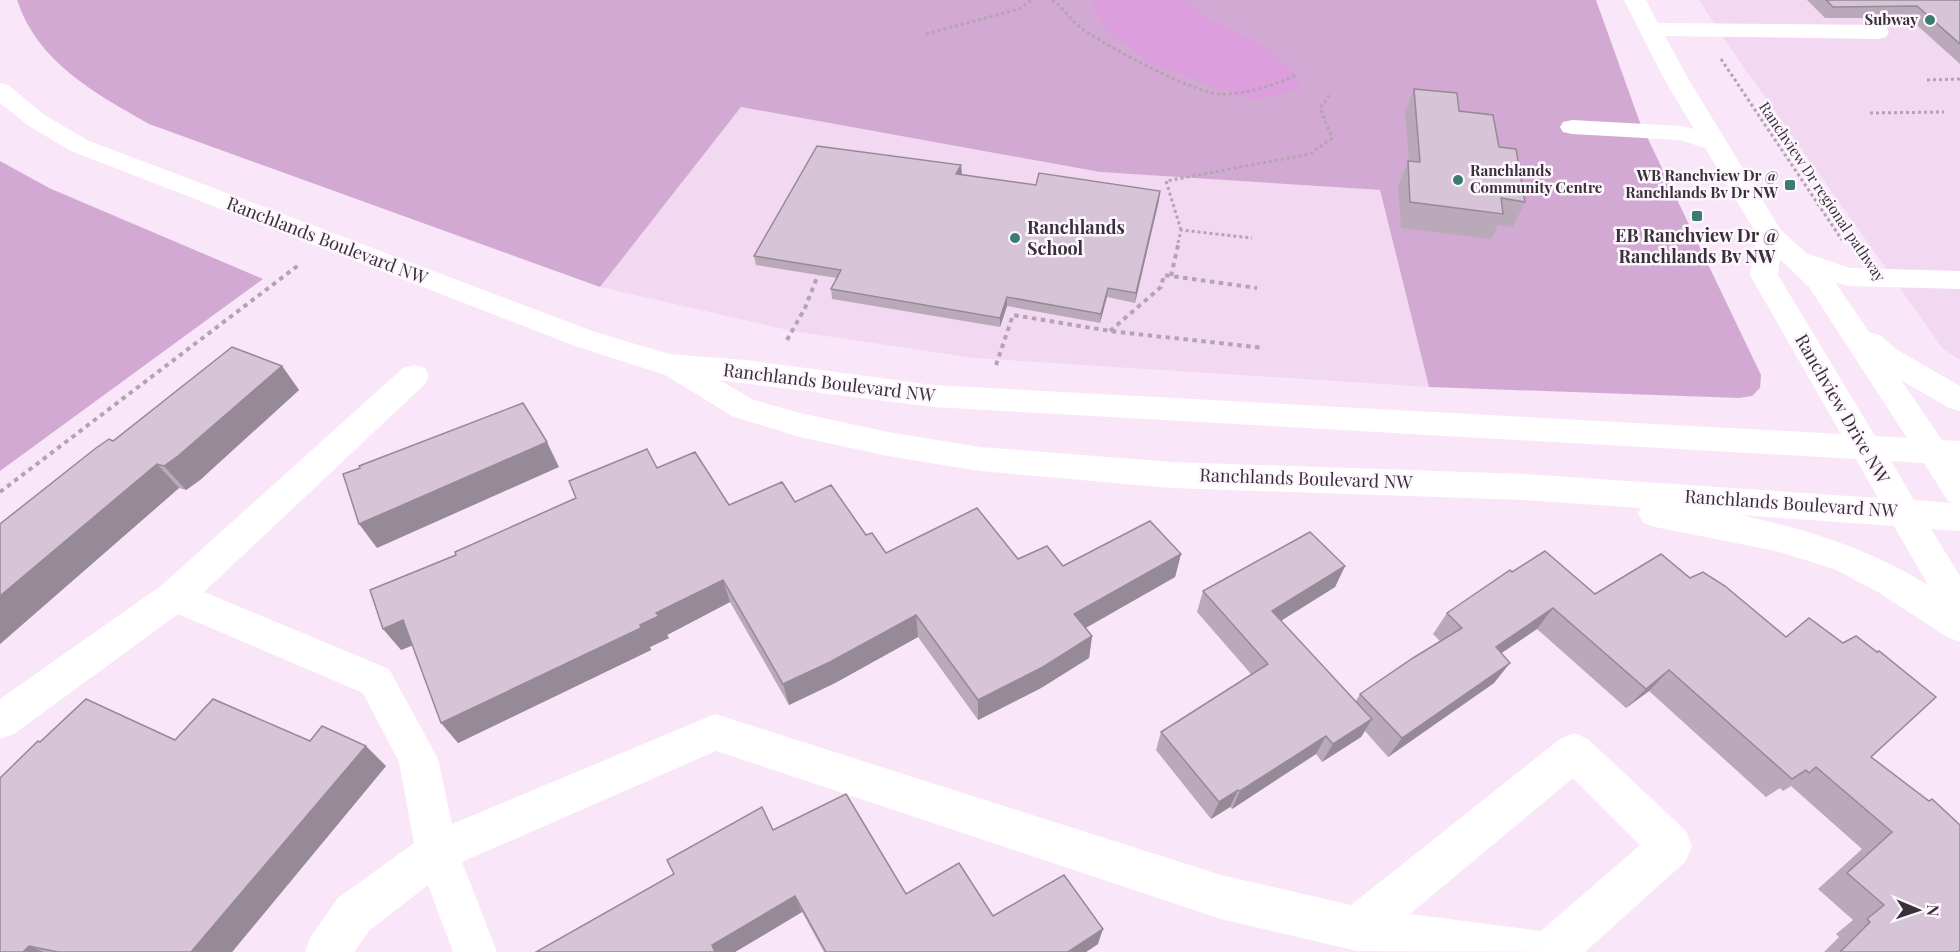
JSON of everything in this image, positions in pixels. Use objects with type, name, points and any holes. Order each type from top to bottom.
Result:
[{"type":"street","points":[[1635,0],[1714,143],[1770,236],[1819,280],[1946,453],[1960,492]]},
{"type":"street","points":[[1649,29],[1878,32]]},
{"type":"street","name":"Ranchlands Boulevard NW","points":[[0,90],[16,106],[49,130],[80,146],[585,339],[668,365],[743,408],[801,425],[888,444],[980,459],[1172,475],[1524,487],[1903,511],[1960,517]]},
{"type":"street","points":[[1572,127],[1682,133],[1714,143]]},
{"type":"street","name":"Ranchview Drive NW","points":[[1770,236],[1764,275],[1960,608]]},
{"type":"street","points":[[1795,259],[1848,277],[1960,280]]},
{"type":"street","points":[[1850,324],[1885,356],[1960,400]]},
{"type":"street","name":"Ranchlands Boulevard NW","points":[[668,365],[745,371],[933,396],[1946,453]]},
{"type":"street","points":[[0,721],[175,596],[414,376]]},
{"type":"street","points":[[1524,487],[1772,535],[1870,570],[1921,599],[1960,626]]},
{"type":"street","points":[[175,596],[376,681],[417,759],[437,852],[474,952]]},
{"type":"street","points":[[327,952],[354,914],[437,852],[716,732],[1221,897],[1357,929],[1537,952]]},
{"type":"street","points":[[1357,929],[1574,752],[1671,846],[1551,952]]},
{"type":"path","points":[[926,34],[1019,9],[1032,0]]},
{"type":"path","points":[[1052,0],[1062,6],[1079,27],[1120,52],[1180,81],[1220,94],[1268,88],[1296,75]]},
{"type":"path","name":"Ranchview Dr regional pathway","points":[[1701,30],[1868,278]]},
{"type":"path","points":[[1927,80],[1960,79]]},
{"type":"path","points":[[1171,276],[1181,230],[1166,181],[1310,154],[1332,138],[1320,108],[1331,93]]},
{"type":"path","points":[[1869,113],[1944,112]]},
{"type":"path","points":[[1181,230],[1251,238]]},
{"type":"path","points":[[0,492],[329,241]]},
{"type":"path","points":[[787,340],[805,308],[818,275]]},
{"type":"path","points":[[1110,331],[1161,287],[1164,275],[1257,288]]},
{"type":"path","points":[[995,368],[1013,315],[1110,331],[1264,348]]},
{"type":"shaded area","points":[[17,0],[1596,0],[1639,120],[1761,375],[1760,388],[1752,396],[1739,398],[1429,387],[1380,190],[1100,172],[741,107],[600,287],[149,124],[89,88],[54,59],[26,22]]},
{"type":"shaded area","points":[[1095,0],[1184,0],[1210,19],[1261,44],[1296,75],[1300,88],[1255,101],[1151,64],[1111,34],[1090,5]]},
{"type":"shaded area","points":[[1699,0],[1960,0],[1960,360],[1943,349],[1724,39]]},
{"type":"shaded area","name":"Ranchlands School","points":[[741,107],[1100,172],[1380,190],[1429,387],[974,358],[792,331],[600,287]]},
{"type":"shaded area","points":[[0,161],[49,188],[263,279],[0,471]]},
{"type":"building","points":[[1826,0],[1960,0],[1960,44],[1917,6],[1833,7]]},
{"type":"building","name":"Ranchlands Community Centre","points":[[1414,89],[1457,93],[1459,111],[1493,115],[1499,147],[1516,149],[1525,202],[1501,198],[1503,214],[1410,202],[1408,161],[1420,162]]},
{"type":"building","points":[[817,146],[961,165],[956,174],[1036,185],[1039,173],[1160,191],[1136,293],[1108,288],[1101,314],[1007,297],[1000,318],[831,289],[841,270],[754,256]]},
{"type":"building","points":[[232,347],[282,366],[178,456],[164,466],[157,464],[0,596],[0,524],[96,448],[109,439],[113,441]]},
{"type":"building","points":[[523,403],[547,442],[359,524],[343,474]]},
{"type":"building","points":[[647,449],[657,468],[695,452],[729,505],[782,482],[795,502],[831,485],[866,535],[872,533],[886,553],[977,508],[1018,559],[1047,546],[1063,566],[1150,521],[1181,554],[1074,614],[1092,636],[1043,667],[978,700],[916,615],[830,662],[783,684],[723,580],[656,613],[659,616],[640,625],[641,628],[441,723],[403,620],[383,629],[370,590],[456,555],[455,552],[576,498],[569,481]]},
{"type":"building","points":[[1310,532],[1345,566],[1272,611],[1372,719],[1333,744],[1326,736],[1219,802],[1161,732],[1268,664],[1203,591]]},
{"type":"building","points":[[1545,551],[1595,594],[1661,554],[1690,578],[1703,572],[1725,586],[1786,637],[1809,618],[1843,643],[1856,636],[1877,652],[1879,651],[1936,697],[1871,757],[1929,801],[1932,799],[1960,825],[1960,950],[1958,952],[1840,952],[1870,922],[1867,919],[1884,905],[1847,873],[1892,832],[1816,767],[1809,773],[1806,770],[1792,779],[1669,670],[1646,689],[1553,608],[1496,647],[1510,663],[1402,738],[1360,694],[1462,628],[1447,613],[1510,570],[1512,572]]},
{"type":"building","points":[[86,699],[175,740],[213,699],[310,741],[322,726],[366,746],[191,952],[58,952],[29,946],[23,952],[0,952],[0,778]]},
{"type":"building","points":[[846,794],[906,894],[959,863],[993,916],[1064,875],[1103,929],[1068,952],[826,952],[795,896],[712,945],[715,952],[536,952],[674,874],[667,860],[762,807],[773,830]]},
{"type":"place","name":"Subway","points":[[1930,20]]},
{"type":"place","name":"Ranchlands Community Centre","points":[[1458,180]]},
{"type":"place","name":"WB Ranchview Dr @ Ranchlands Bv Dr NW","points":[[1790,185]]},
{"type":"place","name":"EB Ranchview Dr @ Ranchlands Bv NW","points":[[1697,216]]},
{"type":"place","name":"Ranchlands School","points":[[1015,238]]}]
